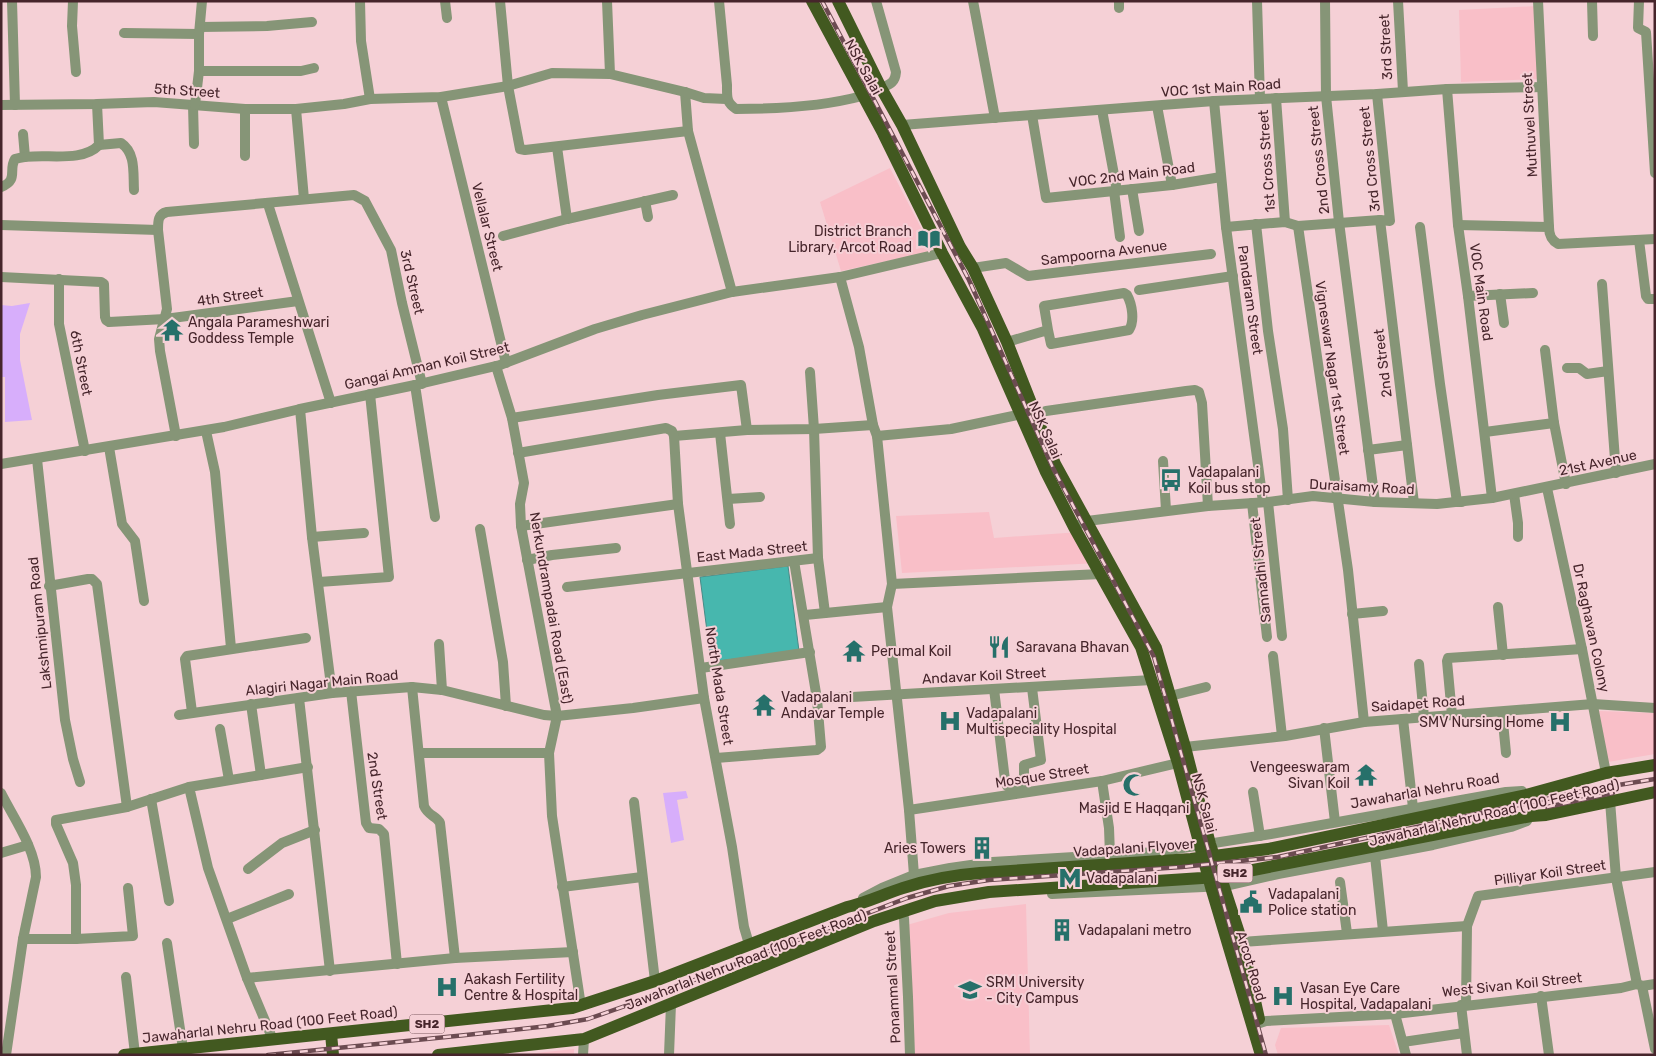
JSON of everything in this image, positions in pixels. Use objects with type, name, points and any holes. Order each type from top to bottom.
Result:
[{"type":"main road","name":"NSK Salai","points":[[812,1],[883,133],[982,329],[1022,414],[1046,472],[1074,527],[1142,647],[1205,845],[1211,887]]},
{"type":"main road","points":[[838,1],[881,88],[902,125],[960,248],[982,287],[1007,342],[1055,464],[1156,648],[1185,747],[1205,845],[1225,886],[1242,942],[1269,1055]]},
{"type":"main road","points":[[964,294],[982,287]]},
{"type":"main road","name":"Jawaharlal Nehru Road","points":[[1541,791],[1606,773],[1655,765]]},
{"type":"main road","name":"Vadapalani Flyover","points":[[847,907],[864,903],[904,887],[957,875],[1191,859],[1268,849],[1541,791]]},
{"type":"main road","name":"Jawaharlal Nehru Road (100 Feet Road)","points":[[1546,815],[1655,792]]},
{"type":"main road","name":"SH2","points":[[855,930],[935,901],[989,892],[1211,877],[1248,872],[1530,816],[1546,815]]},
{"type":"main road","name":"Arcot Road","points":[[1211,887],[1261,1055]]},
{"type":"main road","name":"Jawaharlal Nehru Road (100 Feet Road)","points":[[130,1054],[572,1008],[655,980],[847,907]]},
{"type":"main road","name":"Jawaharlal Nehru Road (100 Feet Road)","points":[[438,1055],[584,1039],[855,930]]},
{"type":"main road","points":[[331,1034],[333,1055]]},
{"type":"street","points":[[12,1],[15,105]]},
{"type":"street","points":[[73,1],[72,26],[76,72]]},
{"type":"street","points":[[194,144],[194,105],[200,71],[202,1]]},
{"type":"street","points":[[360,1],[361,41],[370,99]]},
{"type":"street","points":[[445,1],[447,18]]},
{"type":"street","points":[[500,1],[508,86],[520,149],[557,147],[688,131]]},
{"type":"street","points":[[607,1],[610,74]]},
{"type":"street","points":[[719,1],[727,85],[726,99],[736,109],[798,107],[843,101],[862,96]]},
{"type":"street","points":[[876,1],[896,72],[896,79],[892,84],[881,88]]},
{"type":"street","points":[[973,1],[996,118]]},
{"type":"street","points":[[1257,1],[1260,99]]},
{"type":"street","points":[[1325,1],[1326,96]]},
{"type":"street","name":"3rd Street","points":[[1398,1],[1403,91]]},
{"type":"street","name":"Muthuvel Street","points":[[1538,1],[1551,237],[1558,244],[1639,240]]},
{"type":"street","points":[[1592,1],[1593,36]]},
{"type":"street","points":[[1639,1],[1638,28],[1650,32],[1655,172]]},
{"type":"street","points":[[124,33],[312,22]]},
{"type":"street","points":[[200,71],[301,71],[314,68]]},
{"type":"street","name":"5th Street","points":[[1,105],[154,102],[245,109],[296,108],[344,104],[370,99],[441,97],[508,86],[552,74],[610,74],[704,98],[726,99]]},
{"type":"street","name":"VOC 1st Main Road","points":[[902,125],[1214,101],[1447,89],[1542,87]]},
{"type":"street","name":"VOC Main Road","points":[[1447,89],[1458,225],[1492,498]]},
{"type":"street","points":[[685,92],[688,131],[732,292]]},
{"type":"street","name":"3rd Cross Street","points":[[1376,94],[1385,220]]},
{"type":"street","name":"2nd Cross Street","points":[[1326,96],[1339,222],[1375,502]]},
{"type":"street","name":"Vellalar Street","points":[[441,97],[501,365]]},
{"type":"street","name":"1st Cross Street","points":[[1276,98],[1285,222]]},
{"type":"street","name":"Pandaram Street","points":[[1214,101],[1226,227],[1266,502]]},
{"type":"street","points":[[97,104],[99,145]]},
{"type":"street","points":[[1158,106],[1172,185]]},
{"type":"street","points":[[296,108],[304,199]]},
{"type":"street","points":[[245,109],[246,156]]},
{"type":"street","points":[[1102,110],[1116,191],[1120,237]]},
{"type":"street","name":"VOC 2nd Main Road","points":[[1032,115],[1046,198],[1172,185],[1221,177]]},
{"type":"street","points":[[23,134],[25,157]]},
{"type":"street","points":[[1,188],[6,186],[12,179],[14,161],[19,158],[69,156],[86,153],[99,145],[121,143],[127,146],[132,157],[134,190]]},
{"type":"street","points":[[557,147],[568,219]]},
{"type":"street","points":[[1132,189],[1139,231]]},
{"type":"street","name":"3rd Street","points":[[158,230],[159,217],[167,212],[354,195],[365,201],[391,250],[418,384],[435,517]]},
{"type":"street","points":[[503,236],[673,195]]},
{"type":"street","points":[[645,201],[648,216]]},
{"type":"street","points":[[268,204],[331,402]]},
{"type":"street","points":[[1226,227],[1285,222],[1298,226],[1385,220]]},
{"type":"street","name":"2nd Street","points":[[1385,220],[1414,503]]},
{"type":"street","points":[[1256,224],[1268,331],[1283,428],[1288,500]]},
{"type":"street","points":[[1,225],[158,230],[167,309],[159,339],[160,351],[176,436]]},
{"type":"street","points":[[1458,225],[1549,227]]},
{"type":"street","name":"Vigneswar Nagar 1st Street","points":[[1298,226],[1336,498],[1348,570],[1364,722]]},
{"type":"street","points":[[1420,227],[1457,502],[1462,502]]},
{"type":"street","points":[[1655,238],[1639,240],[1646,296],[1648,299],[1655,298]]},
{"type":"street","name":"Gangai Amman Koil Street","points":[[1,464],[176,436],[418,384],[501,365],[604,326],[732,292],[840,277],[942,253]]},
{"type":"street","name":"Sampoorna Avenue","points":[[973,268],[1006,262],[1028,276],[1211,254]]},
{"type":"street","points":[[1139,290],[1234,276]]},
{"type":"street","points":[[1,277],[59,279]]},
{"type":"street","points":[[840,277],[877,436],[892,584],[887,607],[909,810],[914,875]]},
{"type":"street","name":"4th Street","points":[[59,279],[101,282],[104,284],[105,316],[109,322],[165,319],[298,301]]},
{"type":"street","name":"6th Street","points":[[59,279],[60,324],[85,451]]},
{"type":"street","points":[[1602,284],[1616,472]]},
{"type":"street","points":[[1468,296],[1533,293]]},
{"type":"street","points":[[1124,294],[1130,300],[1132,326],[1129,330],[1050,344],[1048,330],[1044,306],[1124,294]]},
{"type":"street","points":[[1500,294],[1504,323]]},
{"type":"street","points":[[1007,342],[1048,330]]},
{"type":"street","points":[[1545,350],[1554,424],[1566,484]]},
{"type":"street","name":"Nerkundrampadai Road (East)","points":[[501,365],[524,483],[520,504],[521,526],[557,716],[549,753],[552,816],[581,1006]]},
{"type":"street","points":[[1566,368],[1579,368],[1587,374],[1608,371]]},
{"type":"street","points":[[810,372],[814,429],[818,558],[825,613]]},
{"type":"street","points":[[512,418],[672,393],[741,385],[747,430]]},
{"type":"street","points":[[1036,415],[1046,411],[1186,390],[1199,392],[1202,403],[1208,506]]},
{"type":"street","points":[[319,582],[390,577],[370,394]]},
{"type":"street","points":[[300,409],[312,536],[332,693]]},
{"type":"street","points":[[877,436],[951,428],[1022,414]]},
{"type":"street","points":[[518,452],[666,428],[673,433],[720,433],[747,430],[814,429],[873,424]]},
{"type":"street","points":[[1485,432],[1554,424]]},
{"type":"street","points":[[206,430],[215,472],[231,648]]},
{"type":"street","name":"North Mada Street","points":[[673,433],[678,504],[704,698],[744,927],[749,944]]},
{"type":"street","points":[[720,433],[730,524]]},
{"type":"street","points":[[1368,450],[1407,445]]},
{"type":"street","points":[[109,447],[122,524],[135,541],[144,600]]},
{"type":"street","name":"Lakshmipuram Road","points":[[36,459],[65,720],[80,782]]},
{"type":"street","points":[[1163,461],[1166,510]]},
{"type":"street","name":"21st Avenue","points":[[1547,488],[1655,464]]},
{"type":"street","name":"Duraisamy Road","points":[[1087,520],[1166,510],[1288,500],[1312,496],[1375,502],[1436,504],[1492,498],[1547,488]]},
{"type":"street","name":"Dr Raghavan Colony","points":[[1547,488],[1582,649],[1606,773]]},
{"type":"street","points":[[1514,494],[1518,538]]},
{"type":"street","points":[[728,499],[760,497]]},
{"type":"street","name":"Sannadhi Street","points":[[1266,502],[1282,636]]},
{"type":"street","points":[[1252,503],[1267,637]]},
{"type":"street","points":[[521,526],[678,504]]},
{"type":"street","points":[[1074,527],[1087,520]]},
{"type":"street","points":[[480,529],[503,662],[506,706]]},
{"type":"street","points":[[312,536],[364,533]]},
{"type":"street","points":[[527,560],[552,555],[616,548]]},
{"type":"street","name":"East Mada Street","points":[[567,587],[818,558]]},
{"type":"street","points":[[716,758],[817,750],[821,747],[817,699],[794,561]]},
{"type":"street","points":[[892,584],[1101,574]]},
{"type":"street","points":[[49,586],[88,579],[92,579],[97,584],[126,807]]},
{"type":"street","points":[[804,615],[887,607]]},
{"type":"street","points":[[1498,607],[1502,654]]},
{"type":"street","points":[[1352,614],[1383,611]]},
{"type":"street","points":[[192,712],[185,659],[187,656],[306,638]]},
{"type":"street","points":[[439,644],[442,690]]},
{"type":"street","points":[[1452,715],[1448,658],[1582,649]]},
{"type":"street","points":[[701,668],[810,652]]},
{"type":"street","points":[[1273,656],[1282,736]]},
{"type":"street","points":[[1419,664],[1424,717]]},
{"type":"street","name":"Andavar Koil Street","points":[[817,699],[1152,680]]},
{"type":"street","points":[[412,687],[424,806],[431,816],[437,818],[440,823],[455,958]]},
{"type":"street","name":"Alagiri Nagar Main Road","points":[[179,715],[332,693],[412,687],[442,690],[544,715],[557,716],[704,698]]},
{"type":"street","points":[[1170,696],[1206,687]]},
{"type":"street","points":[[994,689],[1005,780],[1009,787],[1024,785],[1024,765],[1041,760],[1032,688]]},
{"type":"street","name":"2nd Street","points":[[350,691],[366,823],[369,828],[379,829],[384,834],[397,964]]},
{"type":"street","points":[[299,698],[330,971]]},
{"type":"street","points":[[251,704],[261,775]]},
{"type":"street","name":"Saidapet Road","points":[[1185,747],[1282,736],[1364,722],[1424,717],[1593,704],[1655,708]]},
{"type":"street","points":[[1502,712],[1506,753]]},
{"type":"street","points":[[1403,719],[1413,808]]},
{"type":"street","points":[[1324,728],[1335,822]]},
{"type":"street","points":[[220,729],[229,780]]},
{"type":"street","points":[[418,753],[549,753]]},
{"type":"street","name":"Mosque Street","points":[[909,810],[1102,781],[1178,763]]},
{"type":"street","points":[[76,940],[76,885],[73,863],[56,820],[126,807],[189,787],[308,767]]},
{"type":"street","points":[[1102,781],[1109,828],[1110,855]]},
{"type":"street","points":[[189,787],[208,868],[247,978],[272,1040]]},
{"type":"street","name":"Jawaharlal Nehru Road","points":[[1205,845],[1506,792],[1541,791]]},
{"type":"street","points":[[1253,792],[1260,836]]},
{"type":"street","points":[[1,793],[28,845],[36,867],[36,877],[23,939],[6,1055]]},
{"type":"street","points":[[151,799],[168,901]]},
{"type":"street","points":[[1610,801],[1616,878],[1655,1049]]},
{"type":"street","points":[[634,802],[655,980]]},
{"type":"street","name":"Jawaharlal Nehru Road (100 Feet Road)","points":[[855,930],[904,918],[936,906],[1003,896],[1225,886],[1433,845],[1511,827],[1546,815]]},
{"type":"street","points":[[1317,826],[1324,866]]},
{"type":"street","points":[[248,869],[282,843],[315,830]]},
{"type":"street","points":[[1,853],[28,845]]},
{"type":"street","name":"Jawaharlal Nehru Road (100 Feet Road)","points":[[847,907],[882,888],[914,875],[992,862],[1157,852],[1205,845]]},
{"type":"street","points":[[1157,852],[1160,890]]},
{"type":"street","points":[[1375,856],[1383,931]]},
{"type":"street","points":[[1616,878],[1655,872]]},
{"type":"street","points":[[562,887],[642,877]]},
{"type":"street","name":"Pilliyar Koil Street","points":[[1467,1055],[1464,1033],[1464,1005],[1467,926],[1478,896],[1616,878]]},
{"type":"street","points":[[1340,882],[1347,933]]},
{"type":"street","points":[[23,939],[76,940],[133,936],[128,888]]},
{"type":"street","points":[[227,919],[289,894]]},
{"type":"street","name":"Ponammal Street","points":[[904,918],[910,1055]]},
{"type":"street","points":[[1242,942],[1347,933],[1467,926]]},
{"type":"street","points":[[167,943],[182,1049]]},
{"type":"street","points":[[247,978],[455,958],[573,952]]},
{"type":"street","points":[[126,977],[130,1054]]},
{"type":"street","name":"West Sivan Koil Street","points":[[1260,1023],[1266,1021],[1395,1014],[1655,984]]},
{"type":"street","points":[[1541,996],[1549,1055]]},
{"type":"street","points":[[669,1055],[671,1004]]},
{"type":"street","points":[[1395,1014],[1406,1055]]},
{"type":"street","points":[[1403,1042],[1464,1033]]},
{"type":"street","points":[[583,1055],[584,1039]]},
{"type":"shaded area","points":[[1537,6],[1540,79],[1461,82],[1459,10]]},
{"type":"shaded area","points":[[890,168],[933,251],[841,271],[820,202]]},
{"type":"shaded area","points":[[30,303],[20,334],[20,360],[32,420],[5,422],[5,377],[1,377],[1,305],[12,306]]},
{"type":"shaded area","points":[[989,512],[994,538],[1080,532],[1098,563],[902,573],[896,516]]},
{"type":"shaded area","points":[[1599,711],[1655,713],[1655,754],[1608,762]]},
{"type":"shaded area","points":[[686,791],[688,798],[677,800],[684,840],[671,843],[663,793]]},
{"type":"shaded area","name":"SRM University - City Campus","points":[[1026,904],[1030,1055],[915,1055],[907,925],[949,913]]},
{"type":"shaded area","points":[[1389,1025],[1399,1055],[1278,1055],[1275,1045],[1281,1028]]},
{"type":"shaded area","points":[[574,1049],[574,1055],[517,1055]]},
{"type":"water","points":[[788,566],[799,651],[711,662],[700,577]]},
{"type":"railway","points":[[822,1],[969,280],[1053,468],[1154,657],[1266,1055]]},
{"type":"railway","points":[[268,1055],[548,1026],[588,1019],[645,999],[907,898],[949,886],[989,880],[1182,867],[1278,857],[1588,790],[1655,779]]},
{"type":"railway","points":[[1547,807],[1613,793]]},
{"type":"place","name":"District Branch Library, Arcot Road","points":[[929,239]]},
{"type":"place","name":"Angala Parameshwari Goddess Temple","points":[[172,330]]},
{"type":"place","name":"Vadapalani Koil bus stop","points":[[1171,480]]},
{"type":"place","name":"Saravana Bhavan","points":[[999,647]]},
{"type":"place","name":"Perumal Koil","points":[[854,651]]},
{"type":"place","name":"Vadapalani Andavar Temple","points":[[764,705]]},
{"type":"place","name":"Vadapalani Multispeciality Hospital","points":[[950,721]]},
{"type":"place","name":"SMV Nursing Home","points":[[1560,722]]},
{"type":"place","name":"Vengeeswaram Sivan Koil","points":[[1366,775]]},
{"type":"place","name":"Masjid E Haqqani","points":[[1134,785]]},
{"type":"place","name":"Aries Towers","points":[[982,848]]},
{"type":"place","name":"Vadapalani","points":[[1070,878]]},
{"type":"place","name":"Vadapalani Police station","points":[[1251,902]]},
{"type":"place","name":"Vadapalani metro","points":[[1062,930]]},
{"type":"place","name":"Aakash Fertility Centre & Hospital","points":[[447,987]]},
{"type":"place","name":"SRM University - City Campus","points":[[970,990]]},
{"type":"place","name":"Vasan Eye Care Hospital, Vadapalani","points":[[1283,996]]}]
